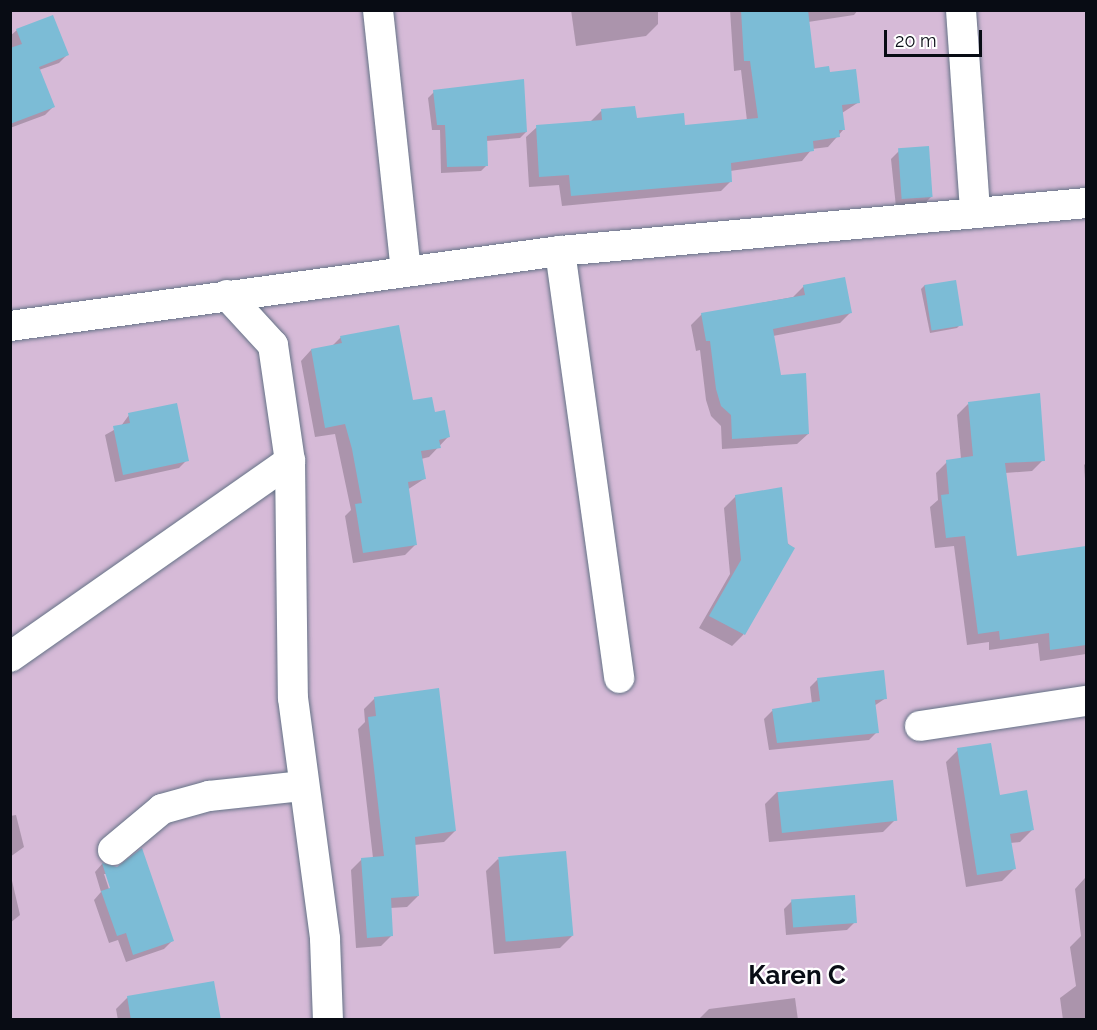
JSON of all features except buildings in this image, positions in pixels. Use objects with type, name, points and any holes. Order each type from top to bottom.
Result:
[{"type":"street","points":[[378,10],[406,271]]},
{"type":"street","points":[[961,10],[975,212]]},
{"type":"street","points":[[10,326],[560,251],[1086,203]]},
{"type":"street","points":[[560,251],[619,678]]},
{"type":"street","points":[[227,295],[273,345],[290,461],[293,698],[303,786],[326,939],[328,1020]]},
{"type":"street","points":[[10,657],[290,461]]},
{"type":"street","points":[[920,726],[1086,701]]},
{"type":"street","points":[[113,850],[162,809],[209,796],[303,786]]},
{"type":"shaded area","points":[[11,11],[1086,11],[1086,1019],[11,1019]]},
{"type":"district","name":"Karen C","points":[[797,976]]}]
